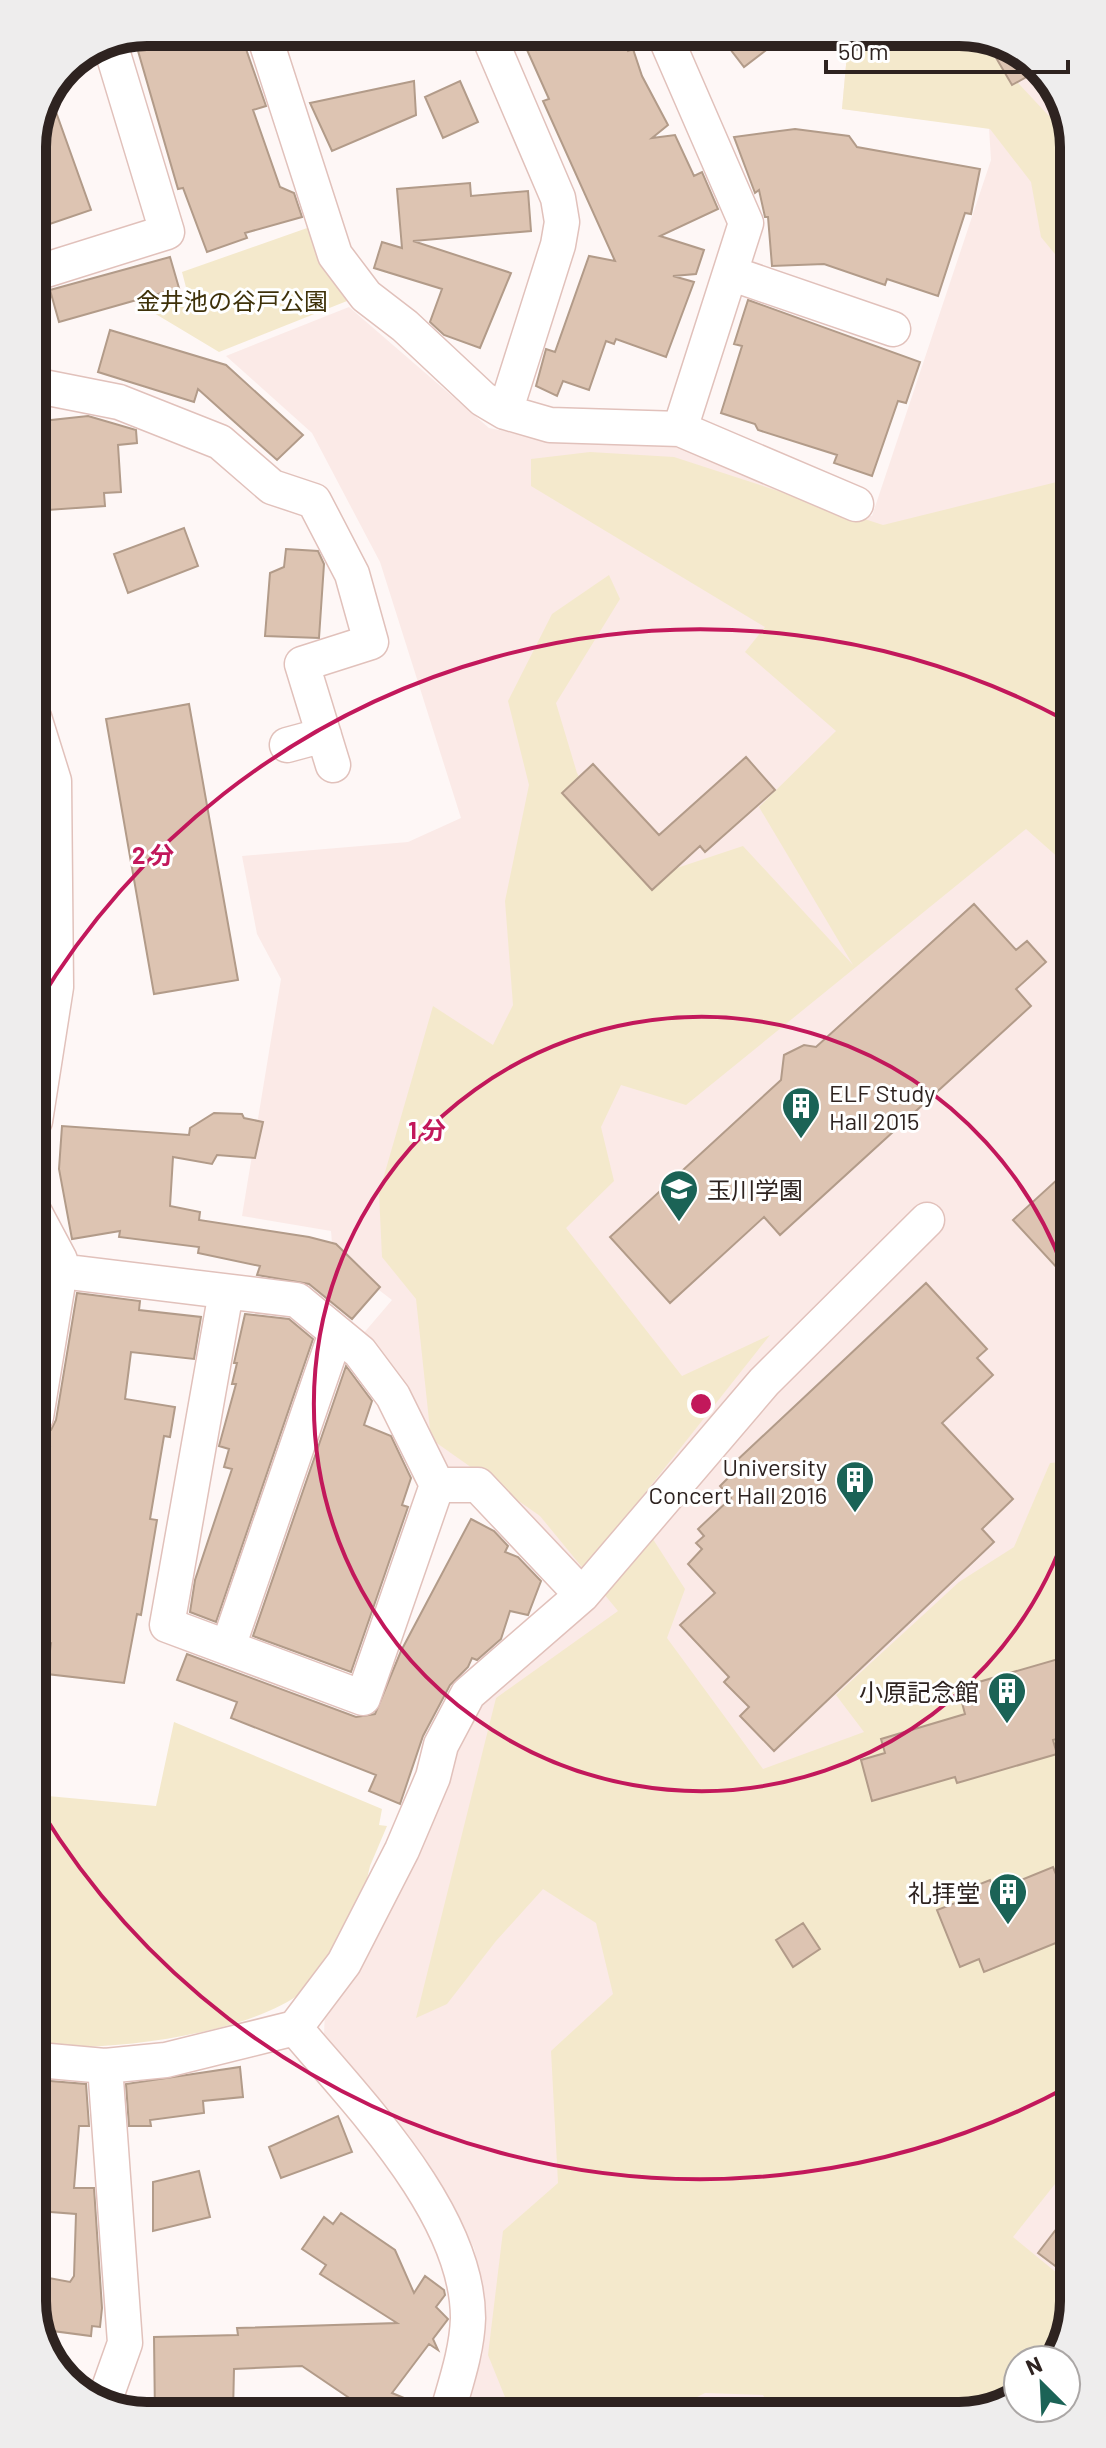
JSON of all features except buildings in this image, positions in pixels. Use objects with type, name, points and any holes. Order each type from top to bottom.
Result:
[{"type":"street","points":[[268,46],[335,255],[366,296],[405,326],[483,399],[505,412],[550,425],[680,429],[856,504]]},
{"type":"street","points":[[493,46],[558,198],[562,222],[558,245],[505,412]]},
{"type":"street","points":[[669,46],[746,223],[680,429]]},
{"type":"street","points":[[46,270],[167,232],[113,53]]},
{"type":"street","points":[[730,273],[893,329]]},
{"type":"street","points":[[46,388],[119,402],[220,442],[272,487],[314,501],[352,574],[371,642],[302,664],[328,750],[287,745]]},
{"type":"street","points":[[46,755],[54,781],[46,922]]},
{"type":"street","points":[[46,944],[56,987],[46,1051]]},
{"type":"street","points":[[46,2061],[105,2066],[203,2054],[295,2028],[344,1963],[395,1863],[433,1777],[441,1745],[468,1694],[582,1595],[764,1382],[927,1220]]},
{"type":"street","points":[[46,1234],[60,1260],[46,1356]]},
{"type":"street","points":[[60,1271],[297,1300],[360,1352],[393,1396],[437,1485],[363,1698],[167,1625],[226,1292]]},
{"type":"street","points":[[228,1647],[336,1333]]},
{"type":"street","points":[[437,1485],[478,1485],[582,1595]]},
{"type":"street","points":[[295,2028],[419,2183],[456,2252],[468,2318],[461,2364],[450,2402]]},
{"type":"street","points":[[105,2066],[125,2343],[107,2393]]},
{"type":"shaded area","name":"玉川学園","points":[[848,46],[965,46],[991,51],[1020,67],[1043,91],[1055,115],[1060,147],[1058,2320],[1050,2344],[1002,2344],[1002,2392],[972,2401],[470,2402],[483,2352],[485,2300],[474,2248],[433,2170],[324,2035],[325,2008],[467,1724],[508,1676],[600,1598],[442,1471],[357,1341],[392,1300],[333,1255],[331,1231],[242,1216],[281,979],[257,934],[242,856],[408,842],[461,818],[380,562],[312,433],[226,356],[349,307],[489,428],[552,441],[673,441],[872,516],[991,160],[989,128],[842,109]]},
{"type":"green space","points":[[848,46],[965,46],[987,50],[1056,121],[1060,147],[1060,260],[1041,237],[1031,182],[990,129],[842,109]]},
{"type":"green space","name":"金井池の谷戸公園","points":[[310,227],[322,267],[347,301],[219,352],[144,307],[188,295],[182,272]]},
{"type":"green space","points":[[590,452],[674,457],[883,525],[1060,481],[1060,859],[1026,829],[686,1105],[621,1085],[601,1127],[614,1181],[566,1228],[682,1376],[770,1335],[633,1508],[685,1589],[667,1638],[763,1769],[864,1732],[836,1695],[959,1582],[1014,1547],[1050,1463],[1060,1462],[1060,2178],[1013,2237],[1060,2276],[1060,2301],[1050,2344],[1002,2344],[1002,2392],[991,2397],[959,2402],[767,2402],[763,2395],[705,2393],[687,2402],[507,2402],[488,2355],[503,2231],[558,2183],[551,2051],[613,1994],[596,1923],[543,1889],[496,1941],[447,2004],[416,2018],[496,1698],[618,1611],[540,1516],[431,1439],[416,1299],[382,1257],[379,1193],[433,1006],[493,1045],[513,1005],[505,901],[529,785],[508,701],[552,614],[609,575],[620,599],[556,703],[577,773],[608,830],[653,876],[743,846],[853,965],[759,807],[836,731],[745,652],[765,627],[531,486],[531,459]]},
{"type":"green space","points":[[174,1722],[382,1809],[379,1825],[387,1826],[370,1866],[364,1892],[341,1931],[335,1955],[304,1991],[248,2019],[176,2037],[101,2046],[46,2046],[46,1796],[156,1806]]},
{"type":"place","name":"ELF Study Hall 2015","points":[[801,1140]]},
{"type":"place","name":"玉川学園","points":[[679,1223]]},
{"type":"place","name":"University Concert Hall 2016","points":[[855,1514]]},
{"type":"place","name":"小原記念館","points":[[1007,1725]]},
{"type":"place","name":"礼拝堂","points":[[1008,1926]]}]
